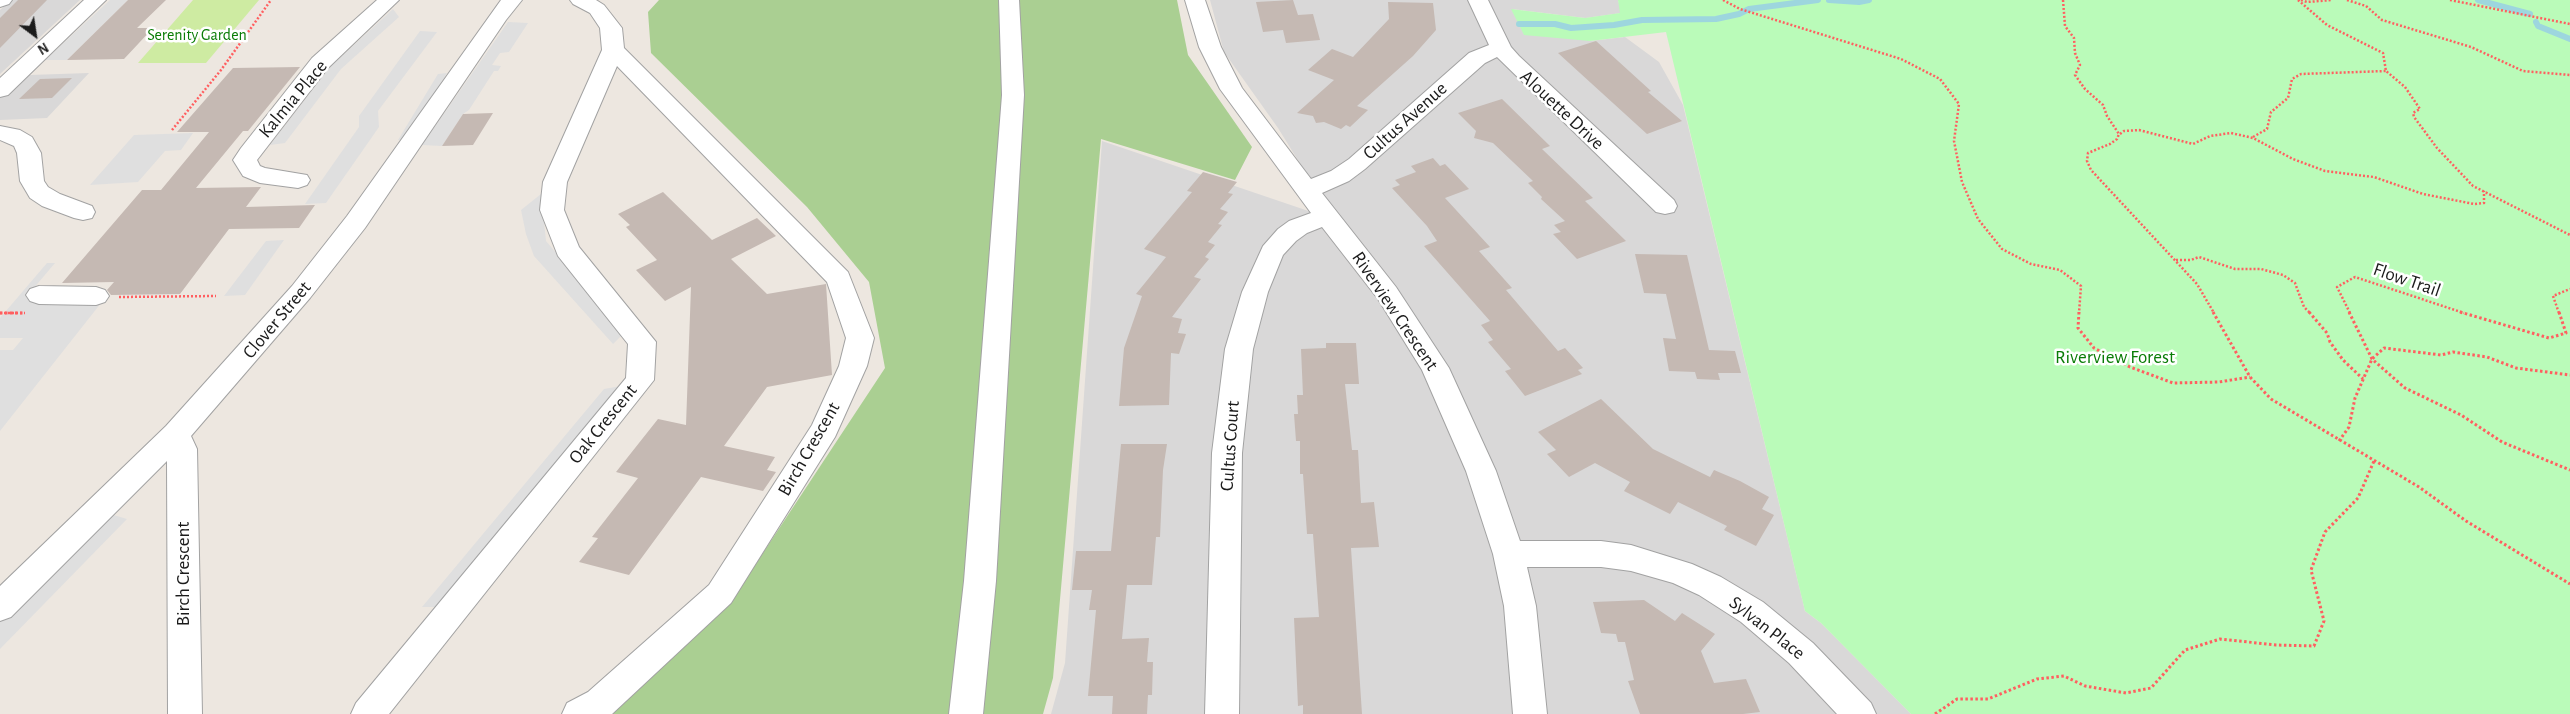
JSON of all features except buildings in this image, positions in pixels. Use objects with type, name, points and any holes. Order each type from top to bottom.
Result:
[{"type":"street","points":[[0,90],[96,0]]},
{"type":"street","name":"Kalmia Place","points":[[298,180],[260,175],[252,172],[246,160],[249,153],[320,63],[389,0]]},
{"type":"street","name":"Clover Street","points":[[0,606],[176,434],[301,292],[356,222],[498,16],[512,0]]},
{"type":"street","points":[[580,0],[597,9],[611,28],[613,50]]},
{"type":"street","points":[[966,714],[980,581],[1013,95],[1009,0]]},
{"type":"street","name":"Riverview Crescent","points":[[1195,0],[1210,47],[1231,88],[1306,190],[1387,293],[1435,368],[1481,471],[1509,554],[1520,606],[1530,714]]},
{"type":"street","name":"Alouette Drive","points":[[1478,0],[1501,48],[1520,70],[1665,206]]},
{"type":"street","name":"Cultus Avenue","points":[[1306,190],[1340,176],[1351,168],[1476,58],[1501,48]]},
{"type":"street","name":"Birch Crescent","points":[[578,714],[600,703],[720,594],[825,429],[853,366],[860,338],[839,278],[613,50]]},
{"type":"street","name":"Oak Crescent","points":[[368,714],[640,380],[642,342],[567,250],[552,210],[555,182],[613,50]]},
{"type":"street","points":[[0,133],[12,135],[24,142],[29,153],[32,181],[39,192],[51,200],[83,212]]},
{"type":"street","name":"Cultus Court","points":[[1222,714],[1227,453],[1239,349],[1255,292],[1272,252],[1287,235],[1298,227],[1326,216]]},
{"type":"street","points":[[36,304],[108,296]]},
{"type":"street","name":"Birch Crescent","points":[[176,434],[182,449],[185,714]]},
{"type":"street","name":"Sylvan Place","points":[[1509,554],[1601,554],[1631,558],[1680,573],[1710,586],[1752,612],[1801,653],[1860,714]]},
{"type":"path","points":[[172,130],[222,70],[271,0]]},
{"type":"path","points":[[1723,0],[1740,9],[1901,59],[1940,79],[1959,104],[1954,142],[1962,182],[1978,219],[2002,250],[2031,264],[2060,270],[2081,286],[2078,328],[2094,348],[2130,367],[2173,383],[2219,382],[2250,377]]},
{"type":"path","points":[[2063,0],[2065,26],[2074,38],[2075,54],[2080,65],[2075,75],[2085,89],[2103,105],[2107,116],[2119,134]]},
{"type":"path","points":[[2300,0],[2307,2],[2332,0]]},
{"type":"path","points":[[2300,0],[2327,25],[2379,49],[2383,53],[2386,71],[2405,87],[2420,109],[2413,113],[2414,117],[2436,148],[2473,186],[2570,235]]},
{"type":"path","points":[[2347,0],[2366,6],[2382,20],[2472,47],[2523,70],[2570,76]]},
{"type":"path","points":[[2450,0],[2570,24]]},
{"type":"path","points":[[2253,138],[2266,129],[2271,112],[2288,98],[2292,80],[2301,74],[2386,71]]},
{"type":"path","points":[[2484,191],[2484,203],[2474,204],[2423,194],[2374,177],[2325,171],[2293,159],[2253,138],[2231,133],[2210,136],[2192,144],[2138,130],[2124,132],[2119,134],[2117,139],[2110,144],[2088,153],[2087,161],[2091,170],[2197,284],[2250,377],[2270,399],[2419,487],[2466,521],[2570,584]]},
{"type":"path","points":[[2176,260],[2191,260],[2199,257],[2234,269],[2261,269],[2284,275],[2296,283],[2304,307],[2327,333],[2330,342],[2343,360],[2363,379]]},
{"type":"path","name":"Flow Trail","points":[[2570,289],[2553,296],[2566,333],[2549,338],[2444,308],[2355,277],[2337,287],[2372,360],[2405,388],[2461,416],[2502,442],[2570,470]]},
{"type":"path","points":[[108,296],[216,296]]},
{"type":"path","points":[[0,313],[36,304]]},
{"type":"path","points":[[2339,441],[2349,427],[2355,398],[2372,360],[2384,348],[2441,356],[2453,352],[2487,357],[2516,368],[2570,375]]},
{"type":"path","points":[[1935,714],[1957,699],[1988,699],[2037,679],[2064,676],[2085,686],[2126,693],[2151,688],[2185,650],[2220,639],[2276,645],[2314,646],[2324,622],[2311,570],[2325,532],[2358,498],[2374,461]]},
{"type":"shaded area","points":[[11,0],[80,0],[0,74],[0,10]]},
{"type":"shaded area","points":[[110,0],[128,0],[67,60],[45,60]]},
{"type":"shaded area","points":[[1210,0],[1618,0],[1621,13],[1585,18],[1512,9],[1590,41],[1625,37],[1659,62],[1683,105],[1805,611],[1821,623],[1911,714],[1051,714],[1065,663],[1102,141],[1335,220],[1278,128],[1224,52]]},
{"type":"shaded area","points":[[393,9],[399,17],[341,69],[285,143],[270,145],[329,68]]},
{"type":"shaded area","points":[[508,22],[528,23],[509,52],[500,53],[492,65],[501,66],[498,71],[494,71],[469,110],[463,114],[442,146],[422,145]]},
{"type":"shaded area","points":[[420,31],[437,32],[378,111],[379,127],[326,203],[305,204],[359,127],[359,116]]},
{"type":"shaded area","points":[[89,73],[47,118],[0,120],[0,76]]},
{"type":"shaded area","points":[[447,73],[407,140],[398,140],[438,74]]},
{"type":"shaded area","points":[[193,133],[181,150],[165,151],[138,182],[90,185],[134,135]]},
{"type":"shaded area","points":[[541,194],[546,241],[624,333],[613,344],[534,256],[526,234],[521,210]]},
{"type":"shaded area","points":[[284,240],[245,295],[224,296],[266,241]]},
{"type":"shaded area","points":[[47,263],[55,263],[33,289],[105,298],[0,431],[0,350],[13,350],[23,338],[0,338],[0,318]]},
{"type":"shaded area","points":[[621,386],[443,607],[422,607],[604,389]]},
{"type":"shaded area","points":[[107,513],[127,519],[0,649],[0,619]]},
{"type":"green space","name":"Serenity Garden","points":[[193,0],[259,0],[206,63],[138,63]]},
{"type":"green space","points":[[659,0],[1177,0],[1188,55],[1252,147],[1235,180],[1101,139],[1053,678],[1043,714],[591,714],[753,568],[885,368],[869,282],[807,207],[651,53],[648,12]]},
{"type":"green space","name":"Riverview Forest","points":[[1618,0],[2570,0],[2570,714],[1911,714],[1821,623],[1805,611],[1666,32],[1590,41],[1524,35],[1511,9],[1585,18],[1620,13]]},
{"type":"waterway","points":[[1519,24],[1555,24],[1571,28],[1614,25],[1642,20],[1716,19],[1739,14],[1749,9],[1818,0]]},
{"type":"waterway","points":[[1829,0],[1859,2],[1869,0]]},
{"type":"waterway","points":[[2478,0],[2530,14]]},
{"type":"waterway","points":[[2536,22],[2538,26],[2570,39]]}]
